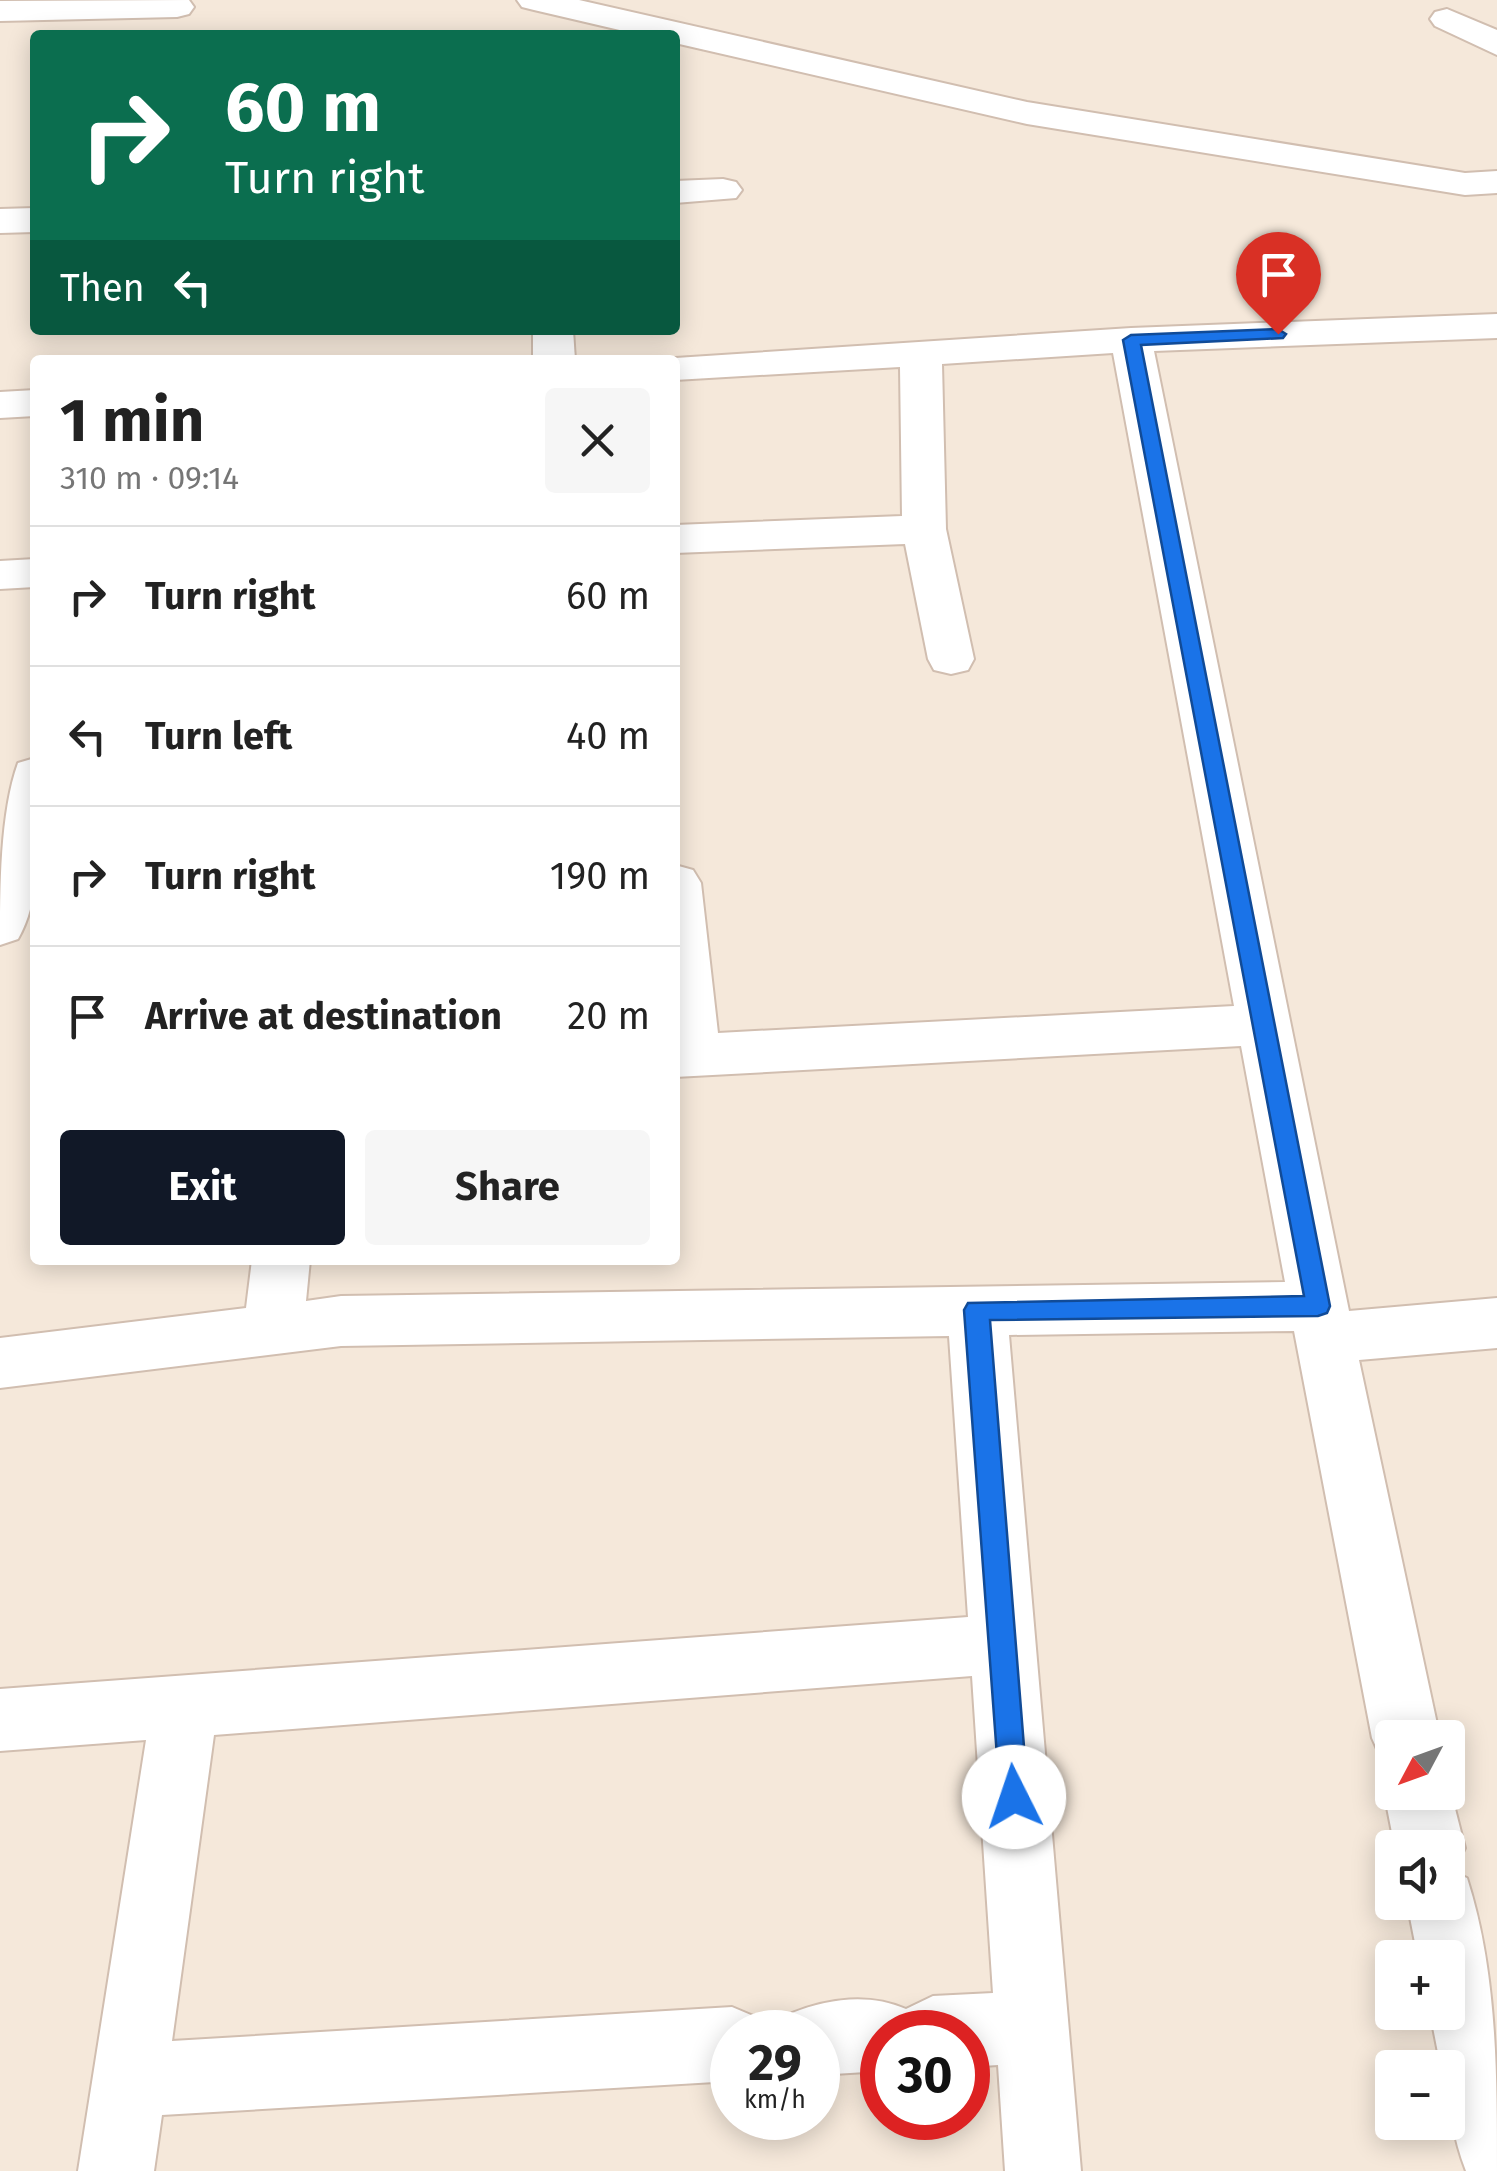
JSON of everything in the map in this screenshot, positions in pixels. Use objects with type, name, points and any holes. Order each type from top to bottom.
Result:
[{"type":"street","points":[[534,0],[664,30]]},
{"type":"street","points":[[0,10],[173,14]]},
{"type":"street","points":[[1447,19],[1497,44]]},
{"type":"street","points":[[680,34],[1028,114],[1465,184],[1497,182]]},
{"type":"street","points":[[680,192],[724,190]]},
{"type":"street","points":[[0,221],[30,220]]},
{"type":"street","points":[[680,368],[1131,340],[1497,326]]},
{"type":"street","points":[[1131,340],[1321,1322],[1402,1720]]},
{"type":"street","points":[[921,354],[924,529],[952,659]]},
{"type":"street","points":[[0,405],[30,403]]},
{"type":"street","points":[[680,539],[924,529]]},
{"type":"street","points":[[0,576],[30,573]]},
{"type":"street","points":[[0,926],[30,796]]},
{"type":"street","points":[[680,979],[684,1056],[1263,1025]]},
{"type":"street","points":[[273,1329],[280,1265]]},
{"type":"street","points":[[977,1310],[1042,2171]]},
{"type":"street","points":[[0,1363],[341,1321],[977,1310],[1321,1322],[1497,1323]]},
{"type":"street","points":[[0,1720],[1002,1644]]},
{"type":"street","points":[[116,2171],[185,1706]]},
{"type":"street","points":[[1446,1920],[1497,2154]]},
{"type":"street","points":[[990,2029],[1032,2027]]},
{"type":"street","points":[[129,2080],[710,2045]]},
{"type":"shaded area","points":[[0,0],[1497,0],[1497,2171],[0,2171]]},
{"type":"route","points":[[1014,1797],[977,1310],[1318,1306],[1131,340],[1278,334]]}]
